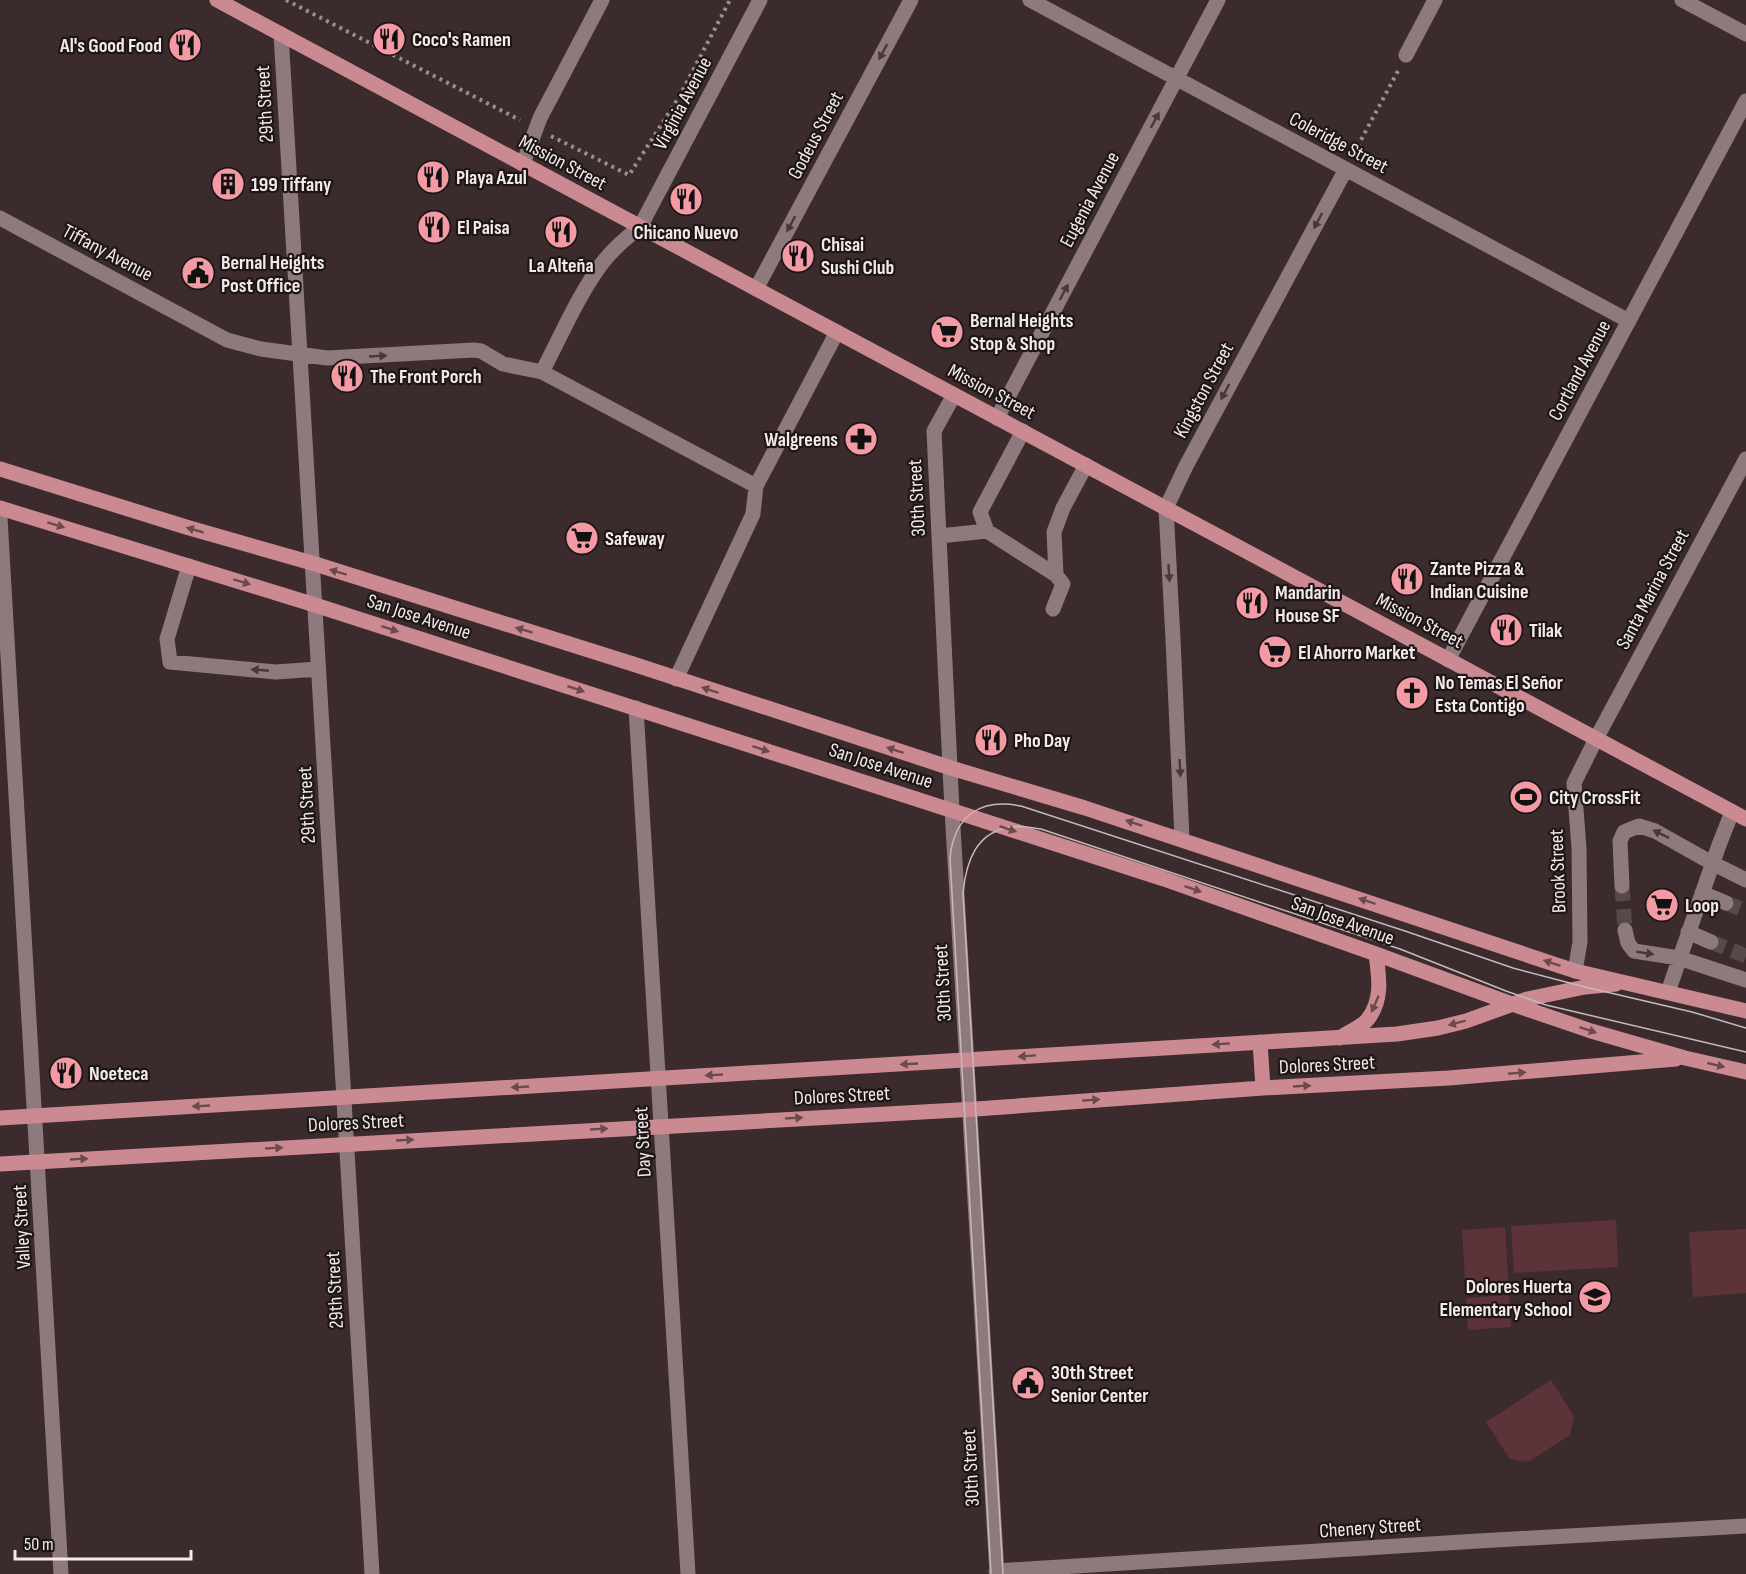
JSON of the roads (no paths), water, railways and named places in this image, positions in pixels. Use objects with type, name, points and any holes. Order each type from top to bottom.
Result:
[{"type":"main road","name":"Mission Street","points":[[218,0],[1739,815]]},
{"type":"main road","name":"San Jose Avenue","points":[[0,469],[186,527],[312,563],[633,664],[951,768],[1085,807],[1575,971],[1746,1011]]},
{"type":"main road","name":"San Jose Avenue","points":[[0,508],[315,605],[1164,879],[1591,1031],[1685,1058],[1746,1072]]},
{"type":"main road","points":[[1338,1038],[1367,1020],[1378,999],[1380,987],[1376,954]]},
{"type":"main road","name":"Dolores Street","points":[[0,1118],[1397,1034],[1438,1029],[1527,999],[1585,987],[1628,983]]},
{"type":"main road","points":[[1260,1042],[1263,1089]]},
{"type":"main road","name":"Dolores Street","points":[[0,1164],[970,1109],[1449,1078],[1685,1058]]},
{"type":"street","points":[[523,164],[540,118],[602,0]]},
{"type":"street","name":"Virginia Avenue","points":[[640,227],[760,0]]},
{"type":"street","name":"Godeus Street","points":[[756,289],[911,0]]},
{"type":"street","name":"Coleridge Street","points":[[1030,0],[1629,321]]},
{"type":"street","name":"Eugenia Avenue","points":[[997,418],[1218,0]]},
{"type":"street","points":[[1406,55],[1436,0]]},
{"type":"street","points":[[1682,0],[1746,34]]},
{"type":"street","name":"29th Street","points":[[280,34],[372,1574]]},
{"type":"street","name":"Cortland Avenue","points":[[1448,660],[1746,100]]},
{"type":"street","name":"Kingston Street","points":[[1182,840],[1166,508],[1191,455],[1346,169]]},
{"type":"street","name":"Tiffany Avenue","points":[[0,218],[227,340],[261,349],[327,358],[481,351],[503,364],[542,372],[756,486]]},
{"type":"street","points":[[542,372],[589,284],[604,261],[621,242],[640,227]]},
{"type":"street","points":[[676,679],[753,514],[756,486],[837,332]]},
{"type":"street","name":"30th Street","points":[[954,395],[934,431],[952,810],[997,1573]]},
{"type":"street","points":[[1023,431],[980,512],[987,531],[1056,575],[1063,584],[1053,609]]},
{"type":"street","name":"Santa Marina Street","points":[[1596,738],[1740,484],[1746,459]]},
{"type":"street","points":[[1056,575],[1054,532],[1063,508],[1086,465]]},
{"type":"street","name":"Valley Street","points":[[0,518],[62,1574]]},
{"type":"street","points":[[939,536],[987,531]]},
{"type":"street","points":[[189,566],[167,639],[170,662],[276,672],[318,669]]},
{"type":"street","name":"Day Street","points":[[636,708],[688,1574]]},
{"type":"street","name":"Brook Street","points":[[1575,971],[1580,942],[1579,848],[1574,783],[1596,738]]},
{"type":"street","points":[[1668,992],[1712,863],[1739,815]]},
{"type":"street","points":[[1622,886],[1620,841],[1624,832],[1639,825],[1655,831],[1746,880]]},
{"type":"street","points":[[1702,893],[1726,903]]},
{"type":"street","points":[[1625,930],[1628,943],[1634,951],[1679,958],[1746,980]]},
{"type":"street","points":[[1688,932],[1711,942]]},
{"type":"street","name":"Chenery Street","points":[[997,1573],[1478,1541],[1746,1526]]},
{"type":"tunnel","points":[[1622,886],[1625,930]]},
{"type":"tunnel","points":[[1726,903],[1746,911]]},
{"type":"tunnel","points":[[1711,942],[1746,956]]},
{"type":"tram line","points":[[991,1574],[950,858],[957,831],[972,813],[993,805],[1021,806],[1513,968],[1692,1012],[1746,1028]]},
{"type":"tram line","points":[[1003,1574],[963,893],[970,860],[981,841],[1000,830],[1015,826],[1041,829],[1400,949],[1546,1005],[1746,1052]]},
{"type":"place","name":"Coco's Ramen","points":[[389,39]]},
{"type":"place","name":"Al's Good Food","points":[[185,45]]},
{"type":"place","name":"Playa Azul","points":[[433,177]]},
{"type":"place","name":"199 Tiffany","points":[[228,184]]},
{"type":"place","name":"Chicano Nuevo","points":[[686,199]]},
{"type":"place","name":"El Paisa","points":[[434,227]]},
{"type":"place","name":"La Alteña","points":[[561,232]]},
{"type":"place","name":"Chīsai Sushi Club","points":[[798,256]]},
{"type":"place","name":"Bernal Heights Post Office","points":[[198,273]]},
{"type":"place","name":"Bernal Heights Stop & Shop","points":[[947,332]]},
{"type":"place","name":"The Front Porch","points":[[347,376]]},
{"type":"place","name":"Walgreens","points":[[861,439]]},
{"type":"place","name":"Safeway","points":[[582,538]]},
{"type":"place","name":"Zante Pizza & Indian Cuisine","points":[[1407,579]]},
{"type":"place","name":"Mandarin House SF","points":[[1252,603]]},
{"type":"place","name":"Tilak","points":[[1506,630]]},
{"type":"place","name":"El Ahorro Market","points":[[1275,652]]},
{"type":"place","name":"No Temas El Señor Esta Contigo","points":[[1412,693]]},
{"type":"place","name":"Pho Day","points":[[991,740]]},
{"type":"place","name":"City CrossFit","points":[[1526,797]]},
{"type":"place","name":"Loop","points":[[1662,905]]},
{"type":"place","name":"Noeteca","points":[[66,1073]]},
{"type":"place","name":"Dolores Huerta Elementary School","points":[[1595,1297]]},
{"type":"place","name":"30th Street Senior Center","points":[[1028,1383]]}]
